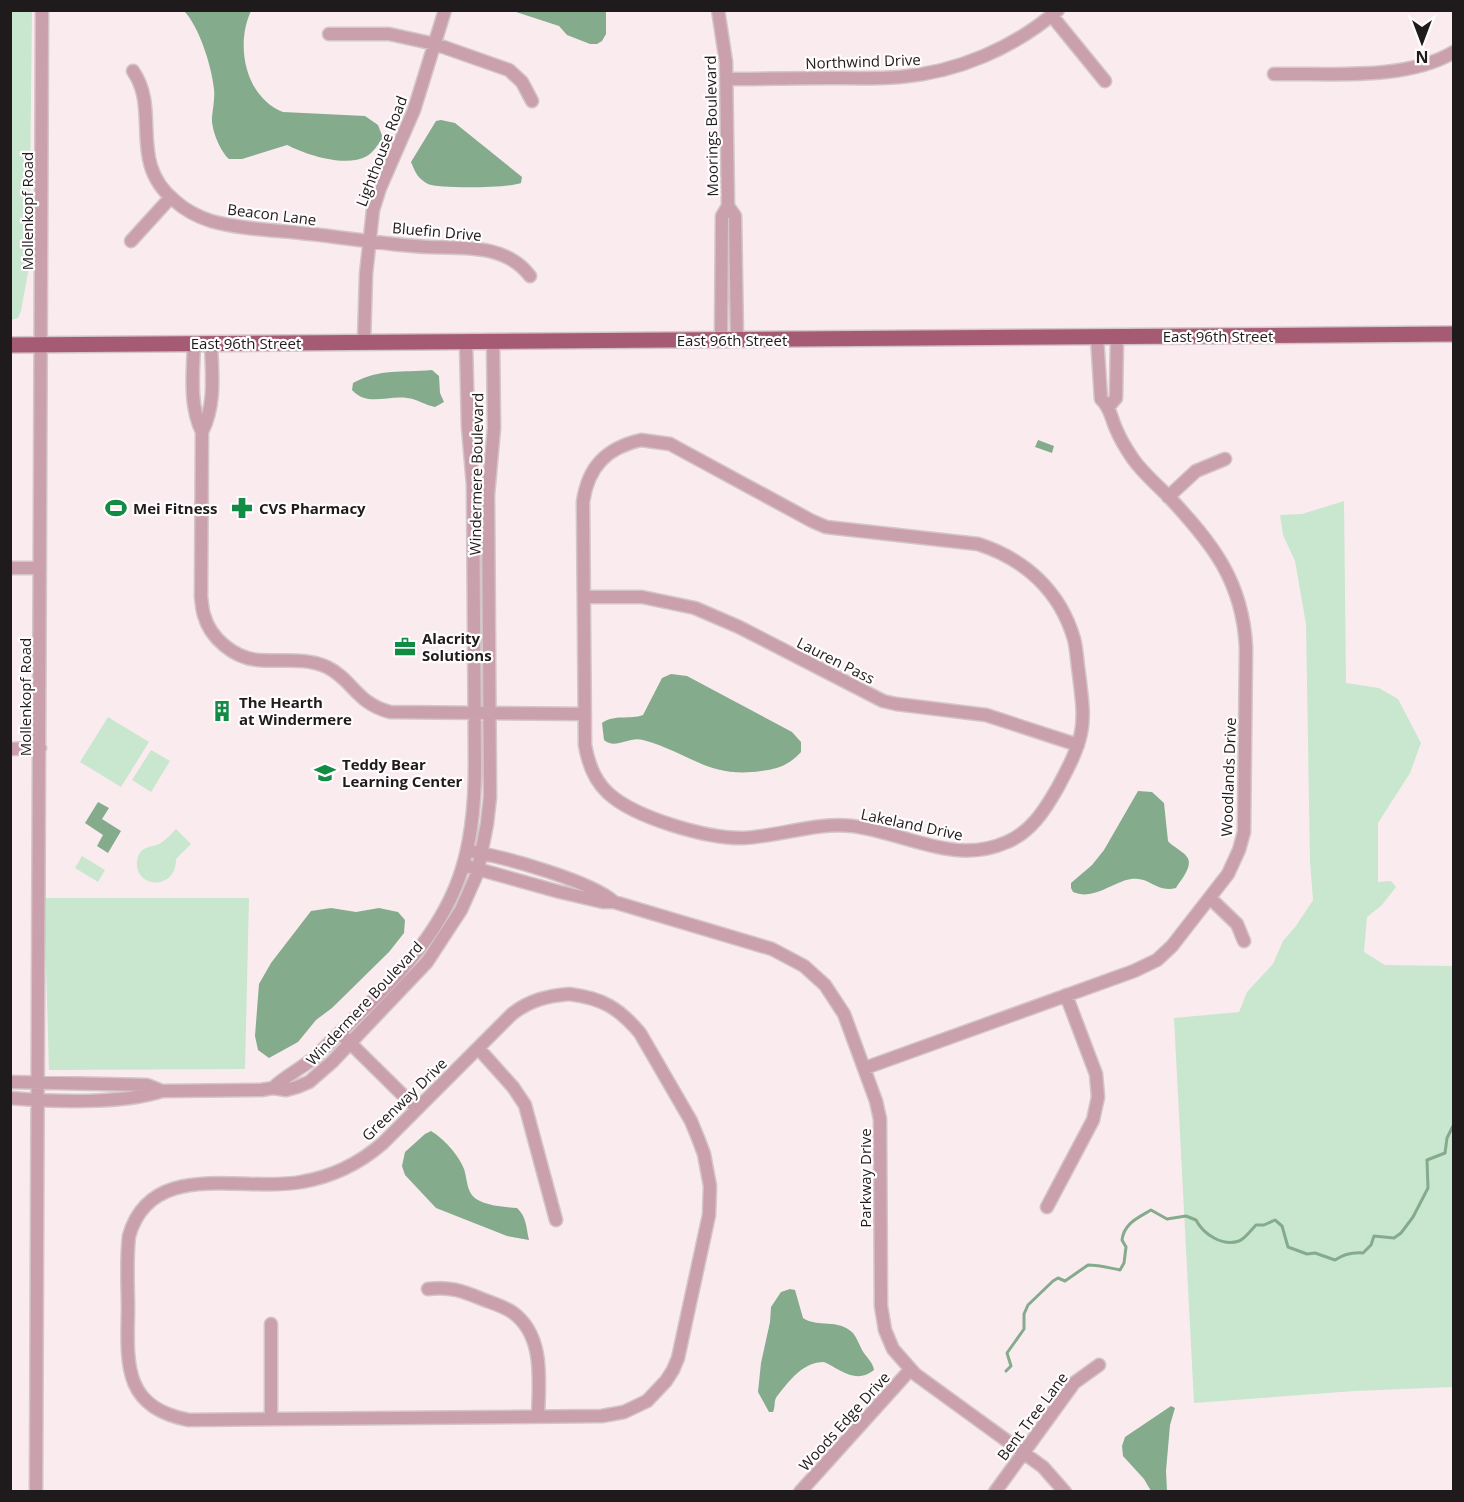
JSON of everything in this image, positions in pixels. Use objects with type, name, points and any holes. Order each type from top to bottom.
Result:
[{"type":"main road","name":"East 96th Street","points":[[10,345],[1454,334]]},
{"type":"street","name":"Mollenkopf Road","points":[[36,1491],[42,10]]},
{"type":"street","name":"Lighthouse Road","points":[[364,342],[364,304],[369,240],[377,196],[403,138],[445,10]]},
{"type":"street","name":"Moorings Boulevard","points":[[718,10],[725,52],[728,206],[735,216],[729,340]]},
{"type":"street","points":[[1055,13],[1105,81]]},
{"type":"street","name":"Northwind Drive","points":[[726,79],[886,78],[930,73],[964,64],[996,51],[1020,38],[1055,13]]},
{"type":"street","points":[[329,34],[398,35],[435,44],[508,70],[522,82],[532,101]]},
{"type":"street","points":[[1274,74],[1396,72],[1422,67],[1454,52]]},
{"type":"street","name":"Beacon Lane","points":[[133,71],[141,84],[144,99],[148,158],[157,179],[177,203],[199,216],[220,224],[369,240]]},
{"type":"street","points":[[131,241],[171,197]]},
{"type":"street","name":"Bluefin Drive","points":[[369,240],[494,252],[517,263],[530,276]]},
{"type":"street","name":"Woodlands Drive","points":[[865,1068],[1134,971],[1157,960],[1172,946],[1210,898],[1234,862],[1244,832],[1245,634],[1238,598],[1219,557],[1210,544],[1145,473],[1124,445],[1108,406],[1101,399],[1097,337]]},
{"type":"street","points":[[1108,406],[1116,398],[1117,337]]},
{"type":"street","name":"Windermere Boulevard","points":[[10,1082],[147,1085],[162,1090],[273,1088],[286,1090],[309,1082],[326,1068],[427,962],[461,910],[478,869],[490,810],[488,495],[494,428],[493,341]]},
{"type":"street","name":"Windermere Boulevard","points":[[273,1088],[282,1079],[306,1065],[398,974],[431,933],[453,894],[467,850],[475,795],[475,714],[473,485],[468,427],[466,342]]},
{"type":"street","points":[[194,344],[194,402],[196,420],[202,432]]},
{"type":"street","points":[[211,344],[212,399],[208,420],[202,432],[201,597],[208,625],[220,642],[250,659],[307,662],[326,667],[342,677],[366,702],[379,709],[398,713],[584,714]]},
{"type":"street","name":"Lakeland Drive","points":[[650,440],[670,444],[826,527],[978,544],[999,550],[1021,564],[1037,576],[1052,593],[1063,611],[1074,639],[1083,719],[1078,745],[1070,764],[1041,815],[1019,836],[993,847],[961,851],[944,849],[879,831],[842,825],[732,838],[686,829],[621,804],[607,793],[588,762],[584,714],[584,597],[583,502],[585,489],[592,472],[604,457],[633,442],[650,440]]},
{"type":"street","points":[[1168,497],[1196,471],[1226,459]]},
{"type":"street","points":[[10,568],[40,568]]},
{"type":"street","name":"Lauren Pass","points":[[584,597],[642,597],[695,608],[739,627],[883,701],[986,715],[1078,745]]},
{"type":"street","points":[[10,749],[39,748]]},
{"type":"street","name":"Parkway Drive","points":[[467,850],[559,876],[604,893],[614,902]]},
{"type":"street","name":"Parkway Drive","points":[[463,865],[560,892],[603,902],[614,902],[772,949],[795,959],[819,979],[840,1005],[876,1101],[881,1134],[882,1318],[893,1349],[910,1370],[1023,1451],[1043,1467],[1065,1491]]},
{"type":"street","points":[[1210,898],[1237,924],[1244,941]]},
{"type":"street","name":"Greenway Drive","points":[[569,994],[590,997],[608,1004],[631,1022],[640,1033],[691,1121],[704,1154],[711,1202],[703,1252],[678,1358],[666,1382],[647,1401],[624,1412],[602,1416],[189,1420],[176,1418],[159,1410],[142,1396],[132,1379],[128,1360],[128,1244],[132,1227],[145,1206],[164,1191],[182,1185],[279,1185],[302,1182],[337,1171],[372,1153],[478,1048],[525,1004],[540,998],[569,994]]},
{"type":"street","points":[[1047,1207],[1093,1120],[1098,1097],[1096,1074],[1066,995]]},
{"type":"street","points":[[340,1032],[417,1108]]},
{"type":"street","points":[[478,1048],[513,1087],[525,1105],[556,1220]]},
{"type":"street","name":"Windermere Boulevard","points":[[10,1098],[122,1099],[149,1095],[162,1090]]},
{"type":"street","points":[[428,1289],[447,1287],[466,1292],[510,1311],[524,1324],[532,1335],[537,1356],[538,1416]]},
{"type":"street","points":[[271,1324],[271,1419]]},
{"type":"street","name":"Bent Tree Lane","points":[[996,1491],[1074,1383],[1099,1365]]},
{"type":"street","name":"Woods Edge Drive","points":[[800,1491],[910,1370]]},
{"type":"shaded area","points":[[11,10],[32,11],[29,267],[21,311],[18,318],[11,320]]},
{"type":"shaded area","points":[[184,11],[251,11],[244,39],[247,69],[260,95],[270,105],[283,112],[365,116],[378,125],[383,138],[369,155],[348,161],[327,159],[287,145],[242,159],[229,159],[219,145],[213,128],[214,89],[208,59],[195,26]]},
{"type":"shaded area","points":[[513,11],[606,11],[606,34],[602,41],[590,44],[567,35],[559,26]]},
{"type":"shaded area","points":[[436,121],[455,123],[522,177],[521,183],[489,187],[459,187],[435,186],[422,180],[411,162]]},
{"type":"shaded area","points":[[432,370],[439,376],[440,393],[444,402],[435,407],[400,397],[364,398],[352,390],[353,383],[373,375]]},
{"type":"shaded area","points":[[1038,440],[1054,446],[1052,453],[1035,447]]},
{"type":"shaded area","points":[[1344,501],[1346,683],[1379,688],[1398,699],[1421,743],[1410,773],[1378,823],[1378,882],[1391,881],[1396,887],[1382,905],[1367,917],[1364,952],[1385,965],[1453,966],[1453,1387],[1354,1391],[1194,1403],[1174,1018],[1239,1012],[1247,992],[1273,964],[1283,941],[1313,900],[1310,861],[1306,624],[1295,561],[1283,535],[1280,515],[1302,514]]},
{"type":"shaded area","points":[[671,674],[687,676],[792,732],[801,742],[801,752],[778,768],[743,772],[713,768],[643,740],[613,744],[604,740],[602,723],[612,719],[643,715],[662,678]]},
{"type":"shaded area","points":[[108,717],[149,742],[121,787],[80,762]]},
{"type":"shaded area","points":[[151,750],[170,761],[151,792],[132,780]]},
{"type":"shaded area","points":[[1138,791],[1152,792],[1164,803],[1168,841],[1189,861],[1188,869],[1176,888],[1163,888],[1143,880],[1131,879],[1096,893],[1073,892],[1071,883],[1092,865],[1104,850]]},
{"type":"shaded area","points":[[98,802],[109,808],[102,819],[121,831],[108,853],[97,846],[103,835],[85,823]]},
{"type":"shaded area","points":[[176,829],[191,844],[176,859],[174,870],[169,877],[163,881],[148,881],[138,870],[137,861],[141,851],[164,841]]},
{"type":"shaded area","points":[[82,856],[105,870],[98,882],[75,868]]},
{"type":"shaded area","points":[[44,898],[249,898],[245,1069],[49,1070]]},
{"type":"shaded area","points":[[331,908],[356,912],[379,908],[398,912],[405,920],[404,933],[389,952],[332,1008],[316,1020],[298,1042],[269,1058],[258,1050],[255,1036],[259,984],[271,963],[311,911]]},
{"type":"shaded area","points":[[431,1131],[455,1153],[464,1169],[468,1187],[475,1198],[484,1203],[517,1208],[520,1211],[526,1223],[529,1240],[507,1236],[436,1208],[405,1175],[402,1166],[405,1152]]},
{"type":"shaded area","points":[[795,1290],[803,1318],[809,1321],[835,1324],[853,1333],[874,1370],[861,1376],[854,1376],[824,1362],[810,1365],[803,1368],[787,1384],[776,1397],[773,1412],[769,1412],[758,1392],[761,1363],[771,1307],[781,1292]]},
{"type":"shaded area","points":[[1171,1406],[1175,1408],[1170,1425],[1166,1471],[1167,1491],[1151,1491],[1144,1479],[1123,1456],[1122,1446],[1125,1437]]},
{"type":"waterway","points":[[1006,1371],[1011,1366],[1007,1353],[1024,1329],[1024,1314],[1028,1305],[1053,1281],[1058,1278],[1065,1281],[1088,1265],[1120,1270],[1124,1263],[1126,1247],[1122,1240],[1123,1234],[1132,1222],[1151,1210],[1167,1219],[1186,1216],[1196,1220],[1203,1230],[1220,1241],[1239,1241],[1256,1225],[1264,1225],[1275,1220],[1282,1226],[1288,1247],[1335,1260],[1348,1254],[1363,1253],[1371,1245],[1374,1236],[1394,1238],[1401,1233],[1413,1217],[1428,1188],[1427,1160],[1445,1153],[1447,1138],[1454,1124]]},
{"type":"place","name":"Mei Fitness","points":[[116,508]]},
{"type":"place","name":"CVS Pharmacy","points":[[242,508]]},
{"type":"place","name":"Alacrity Solutions","points":[[405,647]]},
{"type":"place","name":"The Hearth at Windermere","points":[[222,711]]},
{"type":"place","name":"Teddy Bear Learning Center","points":[[325,773]]}]
